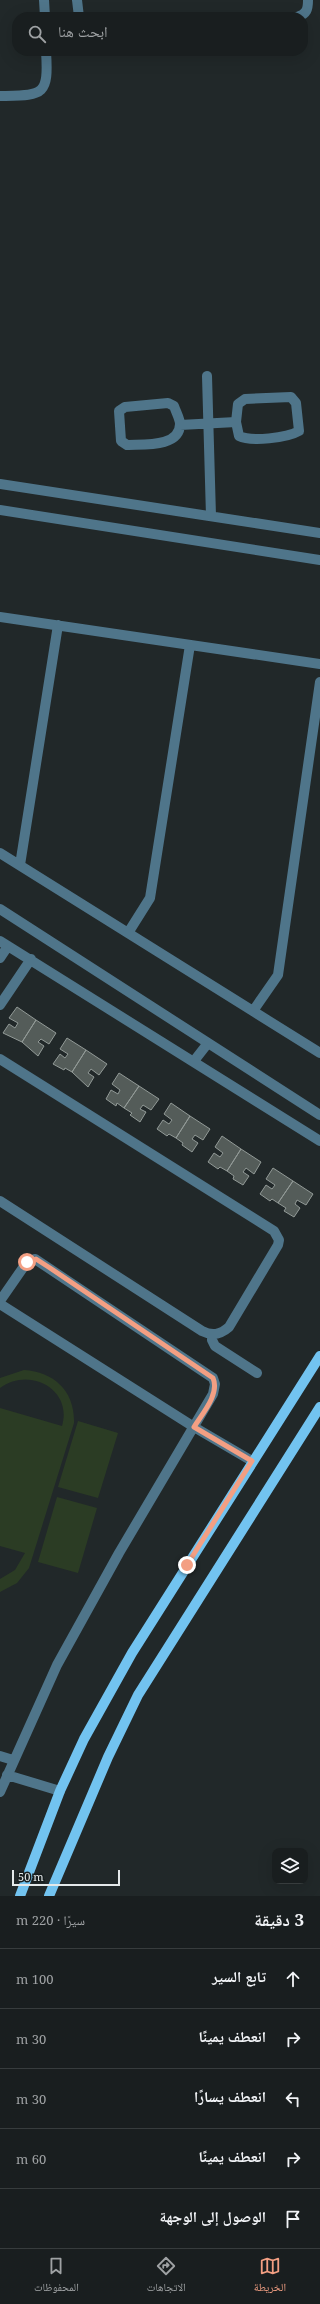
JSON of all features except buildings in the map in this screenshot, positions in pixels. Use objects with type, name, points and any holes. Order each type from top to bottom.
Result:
[{"type":"main road","points":[[20,1896],[60,1791],[84,1739],[132,1653],[252,1461],[320,1356]]},
{"type":"main road","points":[[50,1896],[105,1764],[138,1695],[320,1407]]},
{"type":"street","points":[[44,0],[44,12]]},
{"type":"street","points":[[77,0],[78,12]]},
{"type":"street","points":[[306,12],[308,0]]},
{"type":"street","points":[[0,96],[32,95],[42,90],[48,80],[46,56]]},
{"type":"street","points":[[207,376],[211,516]]},
{"type":"street","points":[[291,397],[296,403],[299,431],[292,435],[246,439],[239,436],[236,422],[238,404],[245,399],[291,397]]},
{"type":"street","points":[[168,403],[174,406],[180,425],[175,437],[168,442],[126,445],[122,441],[119,411],[125,407],[168,403]]},
{"type":"street","points":[[180,425],[236,422]]},
{"type":"street","points":[[0,484],[320,533]]},
{"type":"street","points":[[0,510],[320,560]]},
{"type":"street","points":[[0,616],[320,664]]},
{"type":"street","points":[[20,865],[58,625]]},
{"type":"street","points":[[128,933],[150,898],[190,645]]},
{"type":"street","points":[[253,1011],[278,975],[320,682]]},
{"type":"street","points":[[0,853],[320,1053]]},
{"type":"street","points":[[0,909],[320,1115]]},
{"type":"street","points":[[0,958],[4,943],[320,1141]]},
{"type":"street","points":[[0,1005],[31,960]]},
{"type":"street","points":[[194,1061],[208,1043]]},
{"type":"street","points":[[0,1059],[274,1231],[279,1240],[278,1245],[229,1327],[219,1334],[212,1335],[202,1331],[0,1201]]},
{"type":"street","points":[[0,1301],[29,1260],[36,1259],[213,1378],[215,1384],[213,1394],[119,1553],[57,1665],[13,1760],[0,1792]]},
{"type":"street","points":[[0,1304],[194,1427],[252,1461]]},
{"type":"street","points":[[212,1335],[212,1340],[215,1346],[257,1373]]},
{"type":"street","points":[[0,1756],[13,1760]]},
{"type":"street","points":[[7,1775],[60,1791]]},
{"type":"green space","points":[[24,1370],[45,1375],[61,1385],[71,1402],[74,1423],[29,1568],[17,1583],[0,1592],[0,1579],[15,1570],[25,1553],[0,1546],[0,1408],[62,1426],[64,1413],[61,1401],[55,1392],[46,1385],[23,1379],[11,1382],[0,1388],[0,1378]]},
{"type":"green space","points":[[78,1421],[118,1433],[98,1498],[58,1487]]},
{"type":"green space","points":[[57,1497],[97,1508],[78,1573],[38,1562]]},
{"type":"route","points":[[27,1262],[36,1259],[213,1378],[215,1382],[215,1390],[194,1427],[252,1461],[187,1565]]}]
